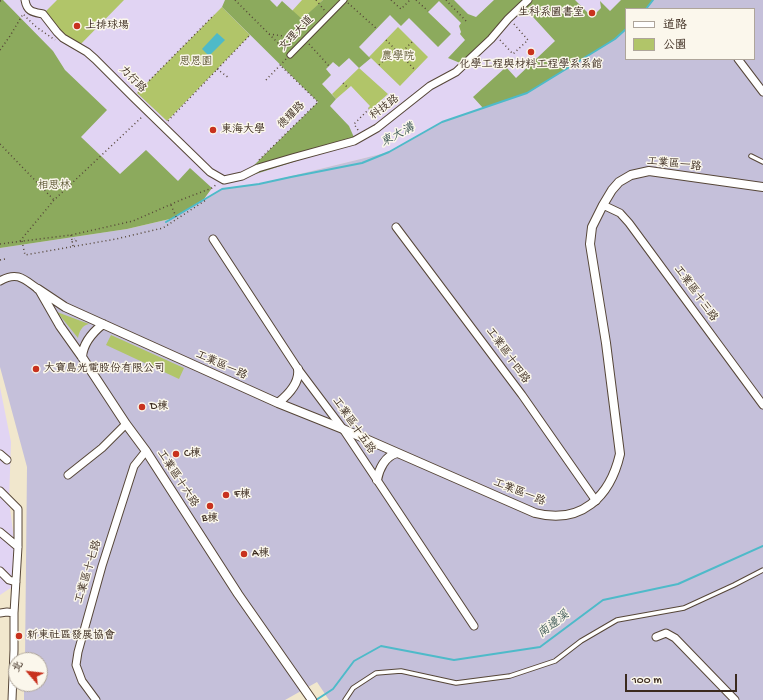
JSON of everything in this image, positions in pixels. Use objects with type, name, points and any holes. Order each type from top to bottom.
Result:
[{"type":"street","name":"力行路","points":[[25,0],[26,7],[32,12],[43,14],[63,38],[82,49],[95,59],[210,172],[224,180]]},
{"type":"street","name":"文理大道","points":[[290,55],[345,0]]},
{"type":"street","name":"科技路","points":[[224,180],[242,176],[258,168],[354,141],[362,137],[430,86],[456,72],[528,0]]},
{"type":"street","points":[[739,60],[763,92]]},
{"type":"street","name":"工業區一路","points":[[38,289],[66,307],[278,403],[343,429],[520,507],[548,517],[561,516],[583,510],[603,494],[616,471],[620,454],[606,343],[590,244],[592,227],[612,190],[619,182],[630,175],[649,171],[763,187]]},
{"type":"street","name":"工業區十三路","points":[[603,205],[620,213],[629,223],[763,405]]},
{"type":"street","name":"工業區十四路","points":[[396,228],[518,389],[596,501]]},
{"type":"street","name":"工業區十五路","points":[[213,239],[298,369],[343,429],[474,626]]},
{"type":"street","points":[[0,281],[12,276],[19,276],[38,289]]},
{"type":"street","name":"工業區十六路","points":[[38,289],[60,326],[146,451],[238,594],[312,700]]},
{"type":"street","points":[[82,357],[83,348],[91,335],[103,324]]},
{"type":"street","points":[[278,403],[288,396],[295,383],[298,369]]},
{"type":"street","points":[[68,475],[102,448],[114,434],[126,424]]},
{"type":"street","name":"工業區十七路","points":[[96,700],[82,681],[76,666],[78,652],[102,566],[134,466],[146,451]]},
{"type":"street","points":[[377,480],[382,465],[390,457],[397,453]]},
{"type":"street","points":[[0,454],[7,460]]},
{"type":"street","points":[[0,491],[18,509],[12,700]]},
{"type":"street","points":[[0,532],[18,547]]},
{"type":"street","points":[[0,571],[9,580],[16,582]]},
{"type":"street","points":[[0,613],[14,613]]},
{"type":"street","points":[[656,637],[666,633],[675,638],[735,700]]},
{"type":"lane","points":[[751,156],[763,162]]},
{"type":"lane","points":[[345,700],[353,688],[376,673],[402,672],[456,683],[510,676],[555,661],[582,641],[617,620],[684,608],[763,570]]},
{"type":"path","points":[[235,0],[290,55]]},
{"type":"path","points":[[316,0],[321,6]]},
{"type":"path","points":[[345,0],[377,29]]},
{"type":"path","points":[[391,0],[401,9],[410,0]]},
{"type":"path","points":[[416,0],[428,12]]},
{"type":"path","points":[[446,0],[467,22]]},
{"type":"path","points":[[0,50],[23,14],[35,26],[57,41]]},
{"type":"path","points":[[133,97],[214,15]]},
{"type":"path","points":[[490,39],[498,38],[514,54],[528,40],[510,21]]},
{"type":"path","points":[[269,34],[305,40],[329,66]]},
{"type":"path","points":[[163,126],[250,35]]},
{"type":"path","points":[[386,40],[416,70]]},
{"type":"path","points":[[400,54],[412,42]]},
{"type":"path","points":[[379,65],[395,49]]},
{"type":"path","name":"文理大道","points":[[266,80],[290,55]]},
{"type":"path","name":"德耀路","points":[[256,163],[318,102],[280,65]]},
{"type":"path","points":[[217,69],[229,78]]},
{"type":"path","points":[[343,83],[348,88]]},
{"type":"path","points":[[362,137],[354,124],[369,109]]},
{"type":"path","points":[[21,241],[54,200],[147,111]]},
{"type":"path","points":[[0,144],[54,200]]},
{"type":"path","points":[[0,244],[71,235],[133,221],[212,188],[224,180]]},
{"type":"path","points":[[21,241],[25,255],[116,239],[163,228],[206,200]]},
{"type":"path","points":[[171,205],[177,219]]},
{"type":"path","points":[[71,235],[72,240],[75,239],[76,241],[72,242],[73,246]]},
{"type":"path","points":[[0,260],[5,259]]},
{"type":"shaded area","name":"東海大學","points":[[0,0],[653,0],[647,8],[625,8],[625,30],[615,39],[527,93],[442,122],[389,152],[259,184],[222,189],[204,199],[127,229],[0,248]]},
{"type":"shaded area","points":[[653,0],[763,0],[763,700],[329,700],[317,682],[285,700],[24,700],[24,692],[48,692],[48,652],[25,652],[27,467],[0,367],[0,248],[127,229],[174,218],[222,189],[259,184],[389,152],[442,122],[527,93],[615,39],[625,30],[625,60],[755,60],[755,8],[647,8]]},
{"type":"shaded area","points":[[0,387],[11,442],[9,501],[20,585],[9,589],[0,595]]},
{"type":"green space","name":"相思林","points":[[0,0],[3,0],[53,51],[65,70],[107,110],[81,137],[120,174],[146,150],[178,181],[190,168],[212,188],[204,199],[174,218],[127,229],[0,248]]},
{"type":"green space","name":"上排球場","points":[[57,0],[124,0],[77,48],[43,14]]},
{"type":"green space","points":[[225,0],[270,0],[277,7],[282,1],[302,19],[323,0],[454,0],[468,14],[476,17],[494,0],[575,0],[592,17],[601,8],[600,1],[610,11],[621,0],[653,0],[647,8],[625,8],[625,30],[615,39],[527,93],[483,108],[473,97],[506,67],[516,78],[555,41],[523,6],[465,65],[448,58],[465,40],[460,34],[461,32],[459,26],[461,23],[439,1],[428,12],[451,34],[438,47],[409,18],[401,26],[390,15],[359,47],[371,58],[359,68],[349,58],[339,67],[333,62],[326,69],[331,75],[322,84],[336,99],[330,106],[349,126],[356,142],[240,179],[318,102],[222,7]]},
{"type":"green space","points":[[302,0],[323,0],[302,20],[292,11]]},
{"type":"green space","name":"思恩園","points":[[222,7],[250,35],[167,121],[137,93]]},
{"type":"green space","name":"農學院","points":[[398,27],[428,57],[400,86],[369,57]]},
{"type":"green space","points":[[359,68],[388,94],[370,110],[368,108],[370,106],[351,86],[336,99],[332,94]]},
{"type":"green space","points":[[57,312],[89,324],[81,329],[78,338]]},
{"type":"green space","points":[[111,335],[184,368],[179,379],[106,345]]},
{"type":"water","points":[[217,33],[225,40],[209,56],[202,49]]},
{"type":"waterway","name":"東大溝","points":[[647,8],[653,0]]},
{"type":"waterway","name":"東大溝","points":[[166,222],[222,189],[259,184],[362,163],[389,152],[442,122],[527,93],[615,39],[625,30]]},
{"type":"waterway","name":"南邊溪","points":[[316,700],[333,689],[354,661],[381,646],[454,660],[540,647],[603,600],[678,584],[763,546]]},
{"type":"place","name":"生科系圖書室","points":[[592,13]]},
{"type":"place","name":"上排球場","points":[[77,26]]},
{"type":"place","name":"化學工程與材料工程學系系館","points":[[531,52]]},
{"type":"place","name":"東海大學","points":[[213,130]]},
{"type":"place","name":"大寶島光電股份有限公司","points":[[36,369]]},
{"type":"place","name":"D棟","points":[[142,407]]},
{"type":"place","name":"C棟","points":[[176,454]]},
{"type":"place","name":"F棟","points":[[226,495]]},
{"type":"place","name":"B棟","points":[[210,506]]},
{"type":"place","name":"A棟","points":[[244,554]]},
{"type":"place","name":"新東社區發展協會","points":[[19,636]]}]
